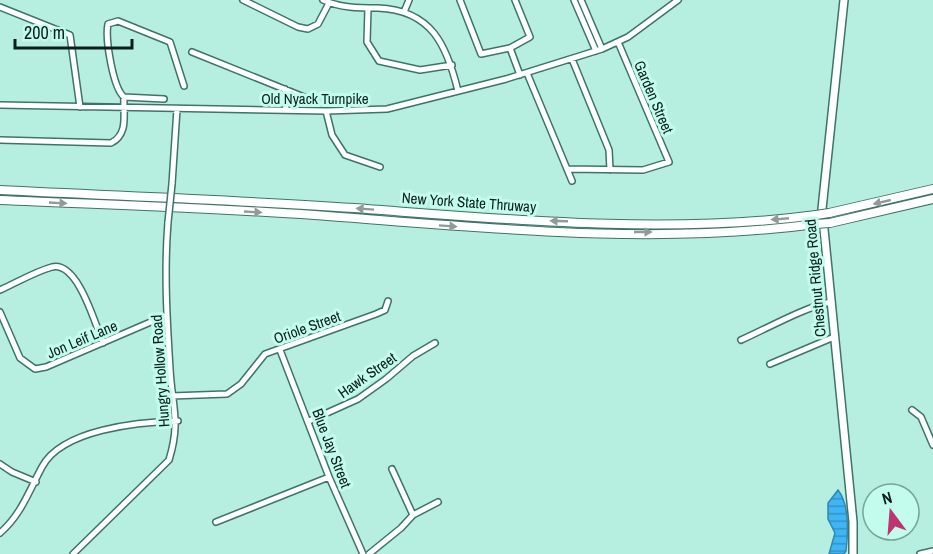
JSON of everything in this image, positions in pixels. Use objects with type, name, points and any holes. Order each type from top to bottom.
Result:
[{"type":"highway","name":"New York State Thruway","points":[[0,190],[306,205],[540,221],[728,222],[830,213],[933,189]]},
{"type":"highway","name":"New York State Thruway","points":[[0,200],[274,213],[551,231],[720,232],[830,223],[933,199]]},
{"type":"main road","name":"Chestnut Ridge Road","points":[[843,0],[822,199],[853,522],[853,554]]},
{"type":"street","points":[[243,0],[298,27],[308,29],[318,24],[326,1],[404,12],[432,30],[446,49],[458,91]]},
{"type":"street","points":[[404,12],[409,0]]},
{"type":"street","points":[[460,0],[481,54],[510,48],[530,38],[515,0]]},
{"type":"street","points":[[574,0],[596,51]]},
{"type":"street","points":[[581,0],[602,49]]},
{"type":"street","name":"Old Nyack Turnpike","points":[[0,105],[326,111],[387,109],[520,75],[602,49],[618,42],[678,0]]},
{"type":"street","points":[[0,7],[70,35],[80,107]]},
{"type":"street","points":[[368,8],[367,42],[379,61],[420,70],[452,65]]},
{"type":"street","points":[[164,99],[124,97],[117,90],[107,38],[108,24],[118,21],[170,42],[184,86]]},
{"type":"street","name":"Garden Street","points":[[610,170],[643,170],[669,162],[618,42]]},
{"type":"street","points":[[510,48],[520,75]]},
{"type":"street","points":[[192,52],[304,97]]},
{"type":"street","points":[[567,168],[610,170],[609,150],[572,59]]},
{"type":"street","points":[[527,73],[572,180]]},
{"type":"street","points":[[285,89],[286,110]]},
{"type":"street","points":[[0,140],[111,143],[123,132],[124,97]]},
{"type":"street","name":"Hungry Hollow Road","points":[[73,554],[169,460],[178,421],[171,396],[167,315],[168,222],[177,109]]},
{"type":"street","points":[[326,111],[332,135],[345,155],[380,167]]},
{"type":"street","points":[[0,290],[52,267],[64,268],[75,277],[103,343]]},
{"type":"street","name":"Oriole Street","points":[[171,396],[227,394],[241,384],[265,354],[376,314],[385,310],[388,301]]},
{"type":"street","points":[[741,340],[800,315],[807,307],[831,302]]},
{"type":"street","name":"Jon Leif Lane","points":[[0,312],[20,358],[35,369],[167,315]]},
{"type":"street","points":[[770,364],[834,337]]},
{"type":"street","name":"Hawk Street","points":[[309,421],[358,399],[386,380],[413,356],[435,343]]},
{"type":"street","name":"Blue Jay Street","points":[[280,350],[329,477],[363,554]]},
{"type":"street","points":[[912,410],[921,417],[933,445]]},
{"type":"street","points":[[0,533],[24,505],[43,466],[58,449],[124,426],[178,421]]},
{"type":"street","points":[[0,464],[36,482]]},
{"type":"street","points":[[392,469],[413,515]]},
{"type":"street","points":[[216,522],[329,477]]},
{"type":"street","points":[[369,554],[413,515],[438,502]]},
{"type":"street","points":[[920,554],[933,551]]},
{"type":"water","points":[[838,490],[845,503],[848,528],[846,551],[844,554],[829,554],[835,533],[828,519],[828,503]]}]
